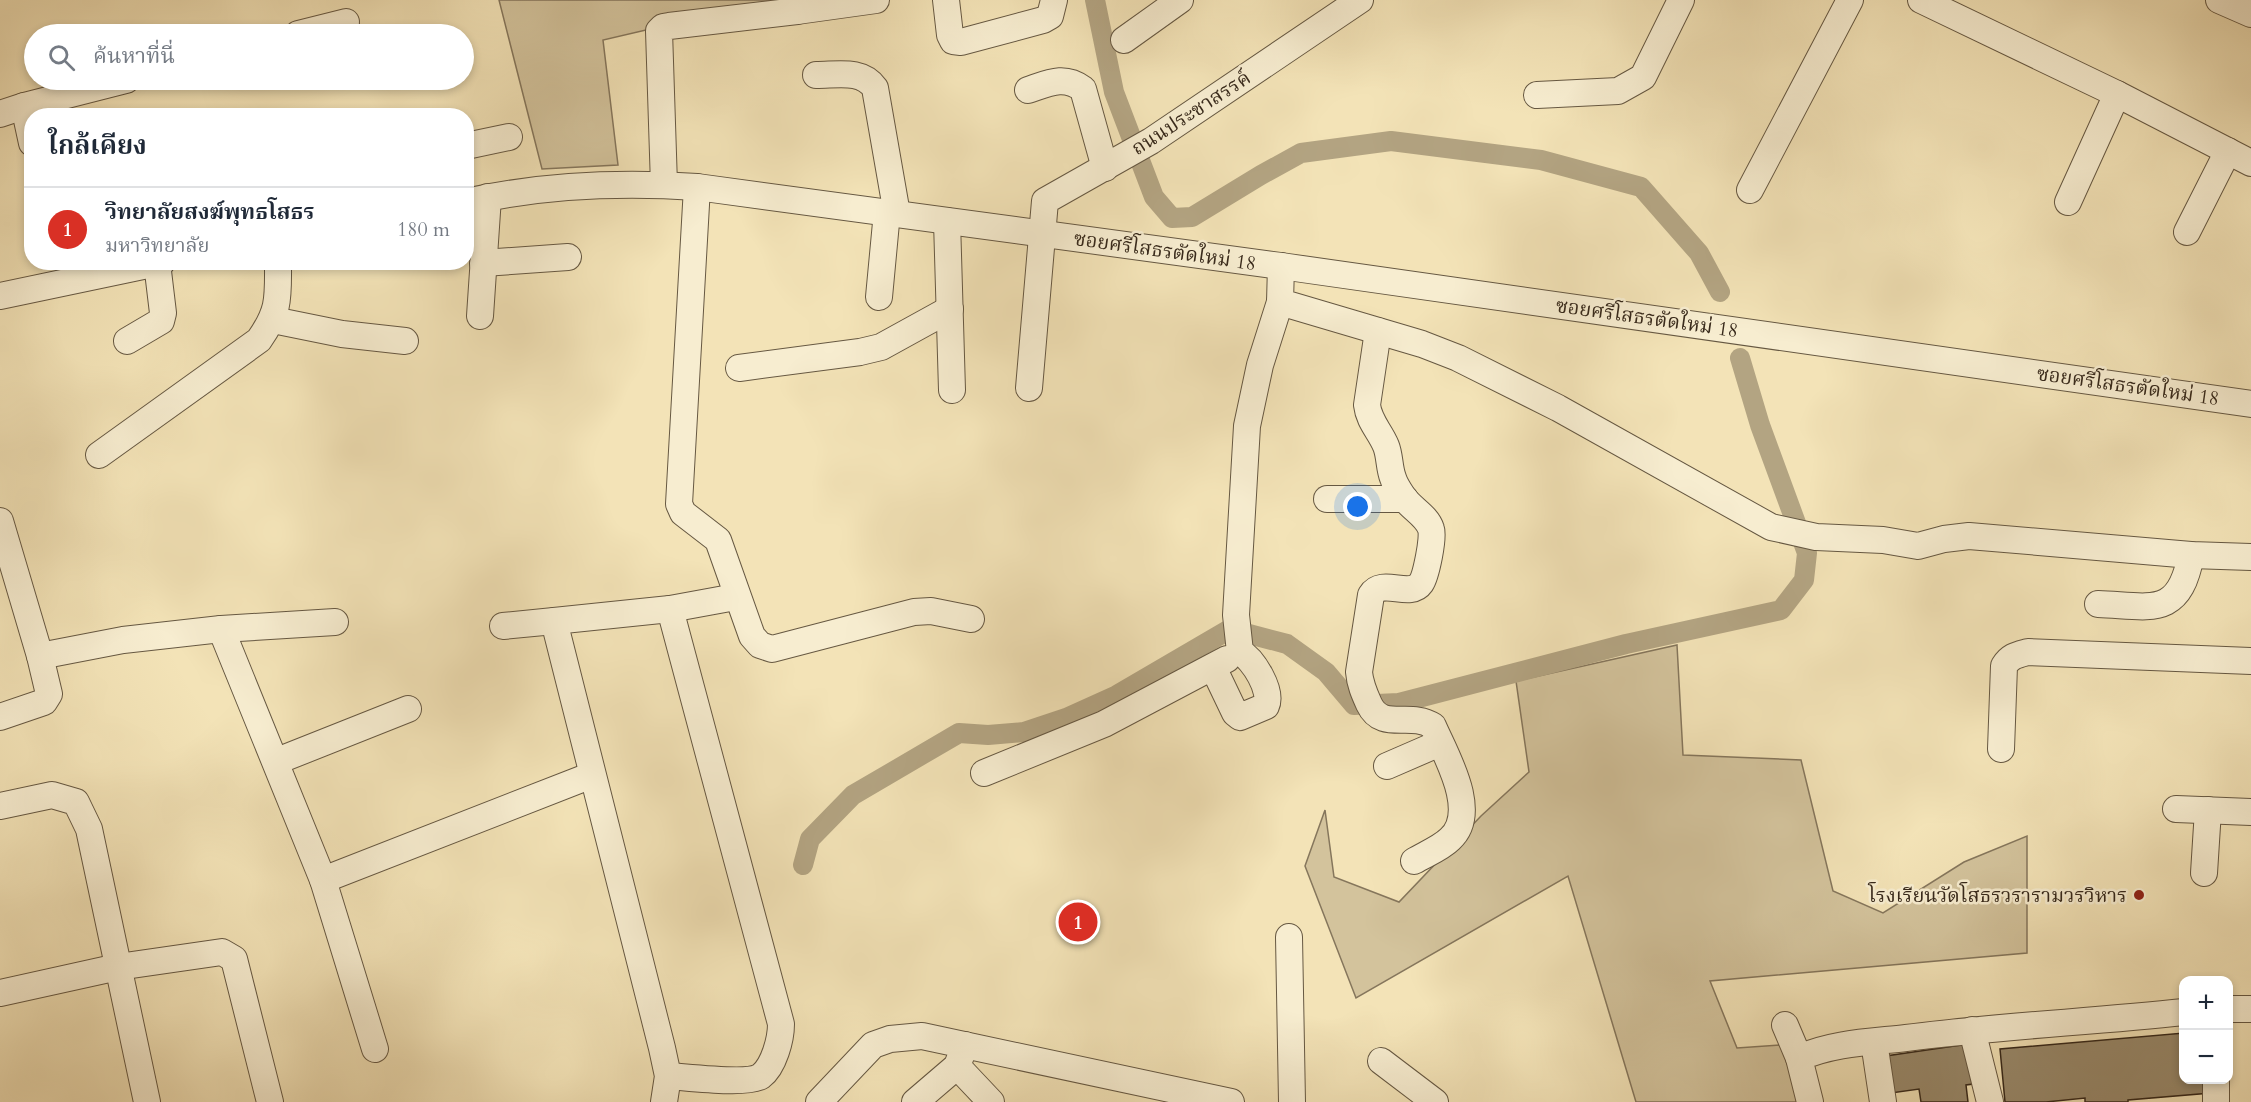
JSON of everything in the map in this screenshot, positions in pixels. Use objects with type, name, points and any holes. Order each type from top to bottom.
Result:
[{"type":"street","points":[[664,185],[659,31],[663,27],[798,6],[876,0]]},
{"type":"street","points":[[946,0],[950,35],[953,40],[961,42],[1043,20],[1050,16],[1054,0]]},
{"type":"street","points":[[1124,40],[1180,0]]},
{"type":"street","name":"ถนนประชาสรรค์","points":[[1042,234],[1045,201],[1151,141],[1360,0]]},
{"type":"street","points":[[1537,95],[1618,91],[1643,77],[1681,0]]},
{"type":"street","points":[[1750,190],[1850,0]]},
{"type":"street","points":[[1922,0],[2117,94],[2251,162]]},
{"type":"street","points":[[2219,0],[2251,14]]},
{"type":"street","points":[[338,24],[346,22]]},
{"type":"street","points":[[816,75],[861,75],[869,79],[874,88],[892,213],[879,297]]},
{"type":"street","points":[[1028,90],[1057,81],[1073,81],[1083,89],[1111,165]]},
{"type":"street","points":[[0,114],[87,90]]},
{"type":"street","points":[[2068,202],[2117,94]]},
{"type":"street","points":[[474,144],[509,137]]},
{"type":"street","points":[[2187,232],[2228,151]]},
{"type":"street","name":"ซอยศรีโสธรตัดใหม่ 18","points":[[477,199],[548,188],[664,185],[697,187],[1281,266],[2251,404]]},
{"type":"street","points":[[697,187],[679,504],[684,513],[718,540],[752,636],[760,645],[772,649],[914,612],[931,611],[971,619]]},
{"type":"street","points":[[477,199],[483,262],[480,316]]},
{"type":"street","points":[[947,221],[952,390]]},
{"type":"street","points":[[1029,388],[1042,234]]},
{"type":"street","points":[[483,262],[568,257]]},
{"type":"street","points":[[1213,667],[1235,713],[1240,717],[1266,706],[1268,701],[1265,687],[1238,635],[1247,426],[1260,365],[1280,302],[1281,266]]},
{"type":"street","points":[[0,296],[57,272],[79,270]]},
{"type":"street","points":[[127,341],[161,321],[163,312],[160,270]]},
{"type":"street","points":[[99,455],[259,340],[273,320],[278,297],[278,270]]},
{"type":"street","points":[[1280,302],[1422,344],[1505,380],[1750,516],[1771,526],[1805,535],[1883,540],[1918,546],[1944,539],[1969,536],[2191,555],[2251,557]]},
{"type":"street","points":[[739,368],[860,352],[881,346],[950,309]]},
{"type":"street","points":[[273,320],[342,334],[405,341]]},
{"type":"street","points":[[1378,331],[1367,405],[1368,417],[1386,446],[1393,478],[1405,499],[1425,520],[1432,534],[1424,578],[1419,586],[1374,589],[1371,595],[1359,672],[1367,701],[1381,718],[1425,721],[1433,726],[1459,784],[1460,824],[1449,841],[1414,861]]},
{"type":"street","points":[[1327,499],[1405,499]]},
{"type":"street","points":[[0,521],[49,694],[48,699],[44,702],[0,717]]},
{"type":"street","points":[[1883,540],[1899,553],[1908,556],[1971,549],[2013,554]]},
{"type":"street","points":[[2098,604],[2155,606],[2167,602],[2184,584],[2191,555]]},
{"type":"street","points":[[503,626],[670,609],[730,598]]},
{"type":"street","points":[[668,1076],[748,1080],[761,1076],[781,1040],[781,1024],[670,609]]},
{"type":"street","points":[[554,621],[662,1048],[668,1076],[664,1102]]},
{"type":"street","points":[[40,656],[123,640],[221,629],[335,622]]},
{"type":"street","points":[[221,629],[277,761],[323,880],[375,1049]]},
{"type":"street","points":[[984,772],[1104,724],[1213,667],[1238,635]]},
{"type":"street","points":[[2001,749],[2004,666],[2008,659],[2015,655],[2028,652],[2251,661]]},
{"type":"street","points":[[277,761],[408,709]]},
{"type":"street","points":[[1387,766],[1440,743]]},
{"type":"street","points":[[323,880],[592,775]]},
{"type":"street","points":[[0,806],[52,795],[76,802],[89,829],[147,1102]]},
{"type":"street","points":[[2176,809],[2251,812]]},
{"type":"street","points":[[2204,873],[2208,810]]},
{"type":"street","points":[[1288,937],[1292,1102]]},
{"type":"street","points":[[0,993],[118,967],[222,952],[234,958],[270,1102]]},
{"type":"street","points":[[2233,1009],[2251,1009]]},
{"type":"street","points":[[1799,1058],[1831,1048],[1972,1030],[2179,1013]]},
{"type":"street","points":[[1785,1025],[1799,1058],[1810,1102]]},
{"type":"street","points":[[1972,1030],[1990,1102]]},
{"type":"street","points":[[819,1102],[873,1045],[890,1039],[922,1036],[961,1055],[1231,1102]]},
{"type":"street","points":[[1874,1042],[1883,1102]]},
{"type":"street","points":[[915,1102],[961,1055]]},
{"type":"street","points":[[961,1055],[991,1102]]},
{"type":"street","points":[[1381,1061],[1435,1102]]},
{"type":"street","points":[[2216,1084],[2216,1102]]},
{"type":"shaded area","points":[[499,0],[790,0],[603,40],[618,165],[542,169]]},
{"type":"shaded area","points":[[1677,645],[1683,755],[1801,760],[1833,891],[1883,913],[1964,862],[2027,836],[2027,953],[1710,981],[1737,1048],[1793,1044],[1802,1102],[1636,1102],[1568,876],[1356,998],[1305,866],[1325,810],[1334,877],[1399,902],[1481,816],[1529,772],[1516,681]]},
{"type":"building","points":[[2179,1033],[2179,1084],[2210,1084],[2211,1093],[2128,1100],[2128,1102],[2085,1102],[2085,1098],[2046,1102],[2005,1102],[2000,1049]]},
{"type":"building","points":[[1975,1043],[1981,1083],[1966,1085],[1968,1102],[1921,1102],[1919,1089],[1884,1094],[1879,1057]]},
{"type":"waterway","points":[[1095,0],[1114,92],[1154,197],[1172,218],[1192,217],[1301,153],[1391,141],[1541,160],[1641,187],[1699,253],[1720,292]]},
{"type":"waterway","points":[[803,865],[810,839],[853,795],[959,733],[988,735],[1024,732],[1066,718],[1117,695],[1230,629],[1287,644],[1326,672],[1354,705],[1399,703],[1626,644],[1781,610],[1804,580],[1807,553],[1760,425],[1740,358]]},
{"type":"place","name":"โรงเรียนวัดโสธรวรารามวรวิหาร","points":[[2139,895]]},
{"type":"place","name":"วิทยาลัยสงฆ์พุทธโสธร","points":[[1078,922]]}]
